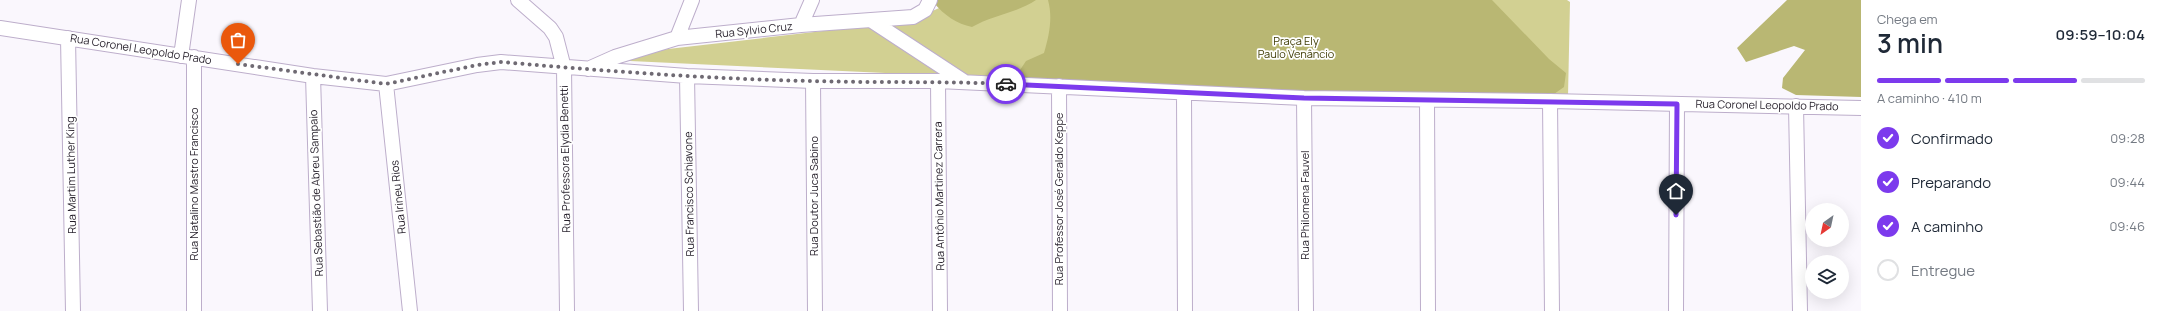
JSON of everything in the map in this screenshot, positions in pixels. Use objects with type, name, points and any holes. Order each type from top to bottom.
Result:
[{"type":"street","name":"Rua Natalino Mastro Francisco","points":[[189,0],[187,56],[194,311]]},
{"type":"street","name":"Rua Professora Elydia Benetti","points":[[518,0],[550,28],[556,37],[564,68],[567,311]]},
{"type":"street","points":[[677,38],[692,0]]},
{"type":"street","points":[[801,25],[812,0]]},
{"type":"street","name":"Rua Sylvio Cruz","points":[[585,70],[615,57],[677,38],[801,25],[913,17],[928,5]]},
{"type":"street","points":[[872,21],[965,82]]},
{"type":"street","name":"Rua Coronel Leopoldo Prado","points":[[0,28],[313,76],[386,84],[477,65],[501,62],[585,70],[687,76],[813,81],[938,81],[1059,86],[1184,94],[1304,98],[1550,101],[1861,108]]},
{"type":"street","name":"Rua Martim Luther King","points":[[68,38],[73,311]]},
{"type":"street","name":"Rua Sebastião de Abreu Sampaio","points":[[313,76],[320,311]]},
{"type":"street","name":"Rua Francisco Schiavone","points":[[687,76],[691,311]]},
{"type":"street","name":"Rua Doutor Juca Sabino","points":[[813,81],[815,311]]},
{"type":"street","name":"Rua Antônio Martinez Carrera","points":[[938,81],[940,311]]},
{"type":"street","name":"Rua Irineu Rios","points":[[386,84],[410,311]]},
{"type":"street","name":"Rua Professor José Geraldo Keppe","points":[[1059,86],[1060,311]]},
{"type":"street","points":[[1184,94],[1185,311]]},
{"type":"street","name":"Rua Philomena Fauvel","points":[[1304,98],[1306,311]]},
{"type":"street","points":[[1427,100],[1428,311]]},
{"type":"street","points":[[1550,101],[1552,311]]},
{"type":"street","points":[[1676,311],[1677,104]]},
{"type":"street","points":[[1796,106],[1800,311]]},
{"type":"green space","points":[[936,0],[1036,0],[1021,8],[972,27],[961,24],[946,15],[934,3]]},
{"type":"green space","name":"Praça Ely Paulo Venâncio","points":[[957,0],[1567,0],[1570,2],[1568,96],[1014,79],[630,61],[630,56],[642,52],[910,21]]},
{"type":"green space","name":"Praça Ely Paulo Venâncio","points":[[1048,0],[1492,0],[1549,59],[1566,73],[1564,87],[1554,94],[1310,97],[1014,79],[1026,61],[1044,53],[1050,27]]},
{"type":"green space","points":[[1787,0],[1861,0],[1861,97],[1796,95],[1782,88],[1783,78],[1805,50],[1794,46],[1746,62],[1737,48]]},
{"type":"way so far","points":[[238,64],[313,76],[386,84],[477,65],[501,62],[585,70],[687,76],[813,81],[938,81],[1006,84]]},
{"type":"route","points":[[1006,84],[1184,94],[1304,98],[1677,104],[1676,215]]}]
